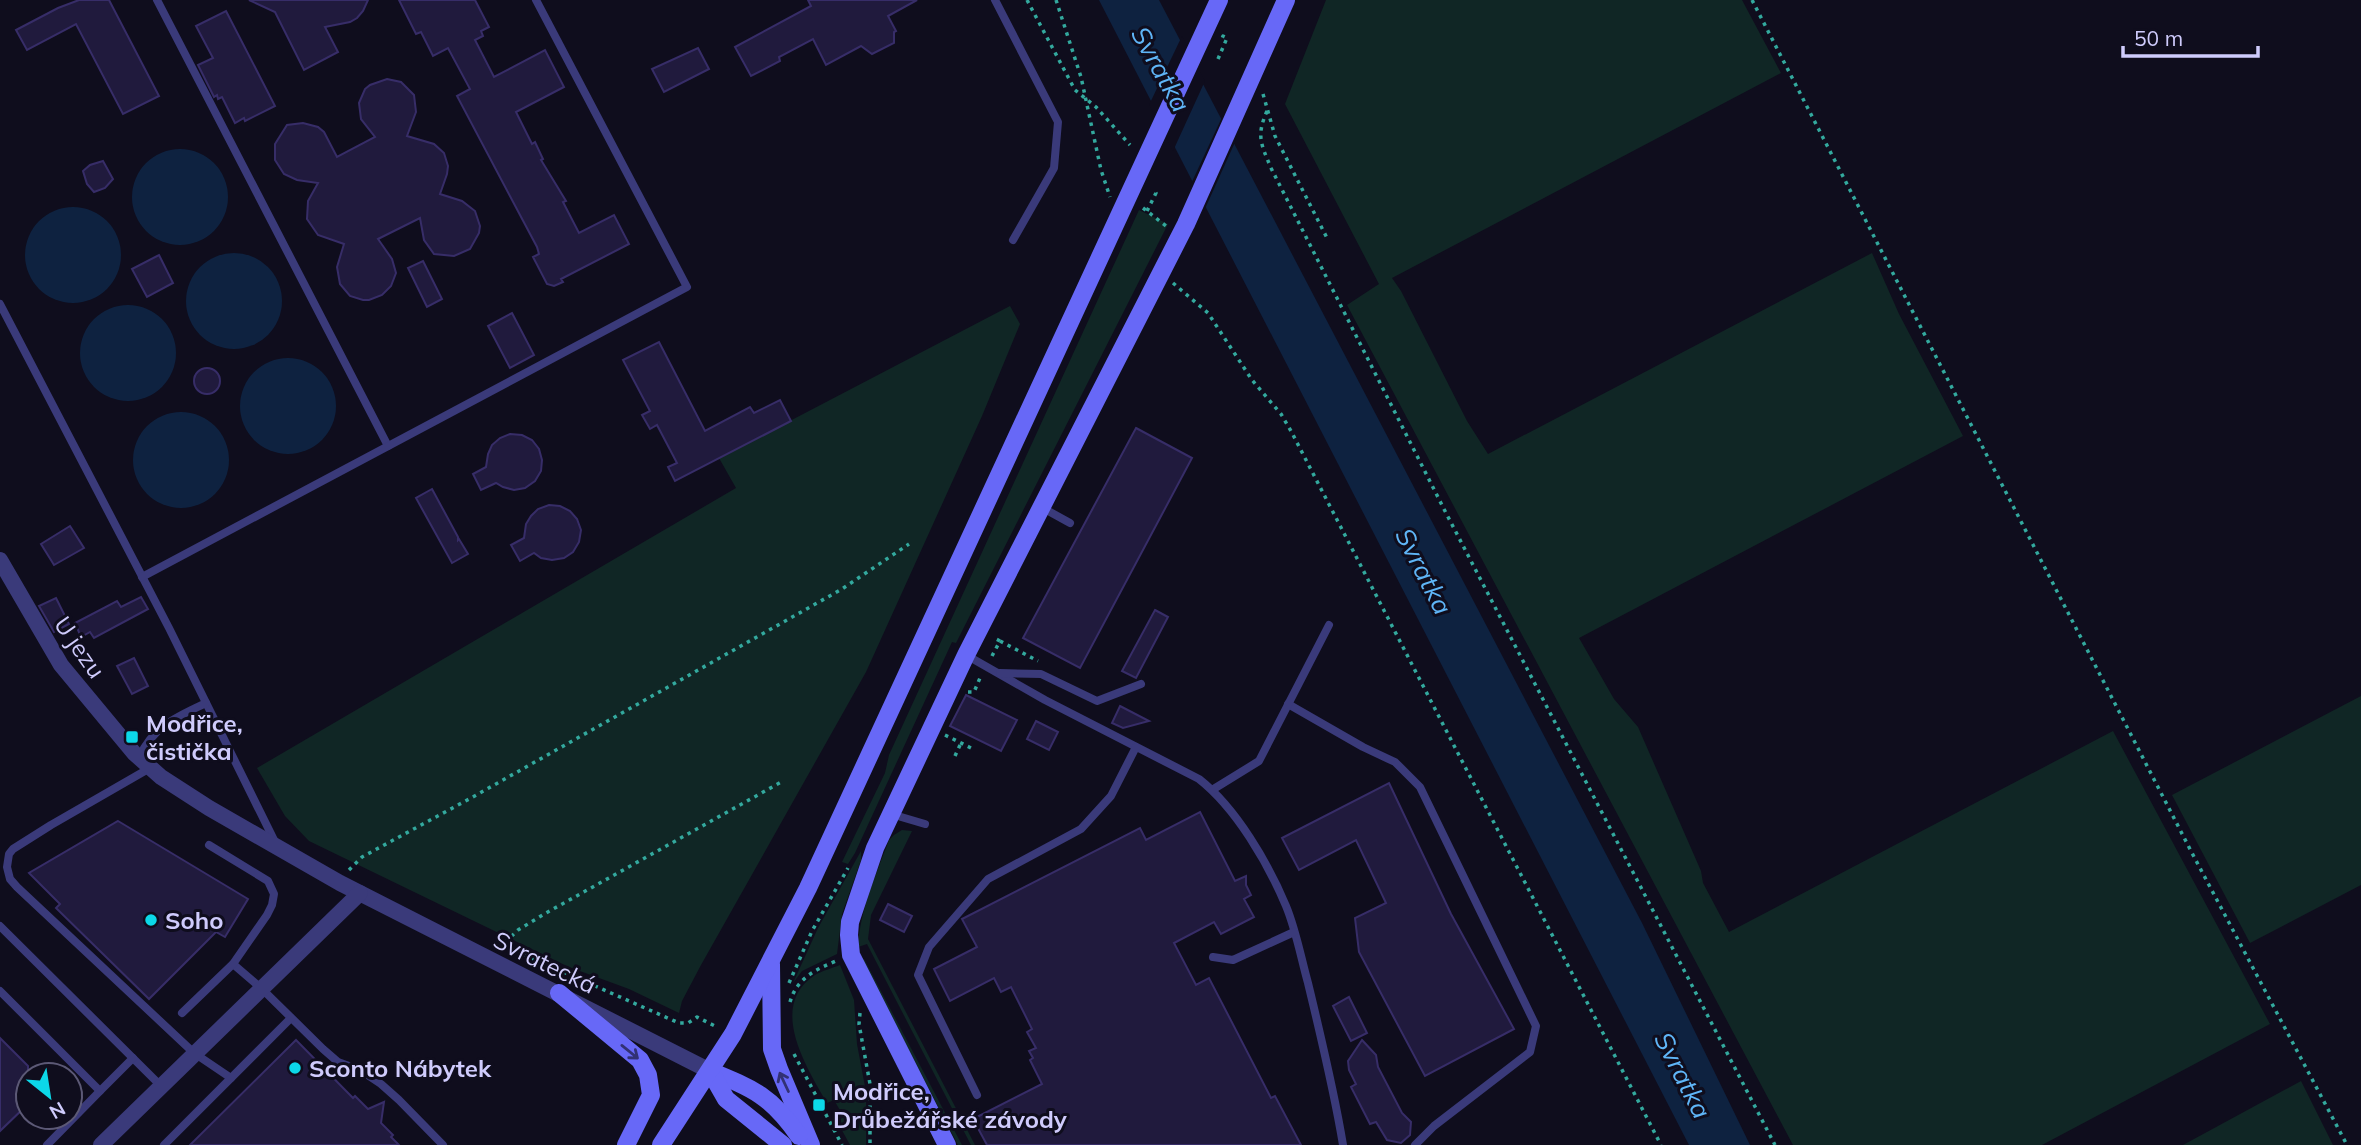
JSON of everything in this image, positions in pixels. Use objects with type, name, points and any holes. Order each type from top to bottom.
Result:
[{"type":"main road","points":[[662,1145],[733,1034],[808,888],[1219,0]]},
{"type":"main road","points":[[947,1145],[851,955],[850,922],[875,848],[966,655],[1182,232],[1286,0]]},
{"type":"main road","points":[[771,960],[772,1049],[808,1145]]},
{"type":"main road","points":[[559,993],[634,1054],[645,1068],[651,1095],[626,1145]]},
{"type":"main road","points":[[710,1071],[726,1099],[783,1145]]},
{"type":"main road","points":[[710,1071],[752,1088],[771,1101],[808,1145]]},
{"type":"street","name":"U jezu","points":[[0,560],[61,665],[141,759]]},
{"type":"street","name":"Svratecká","points":[[141,759],[209,808],[277,846],[345,876],[360,893],[710,1071]]},
{"type":"street","points":[[101,1145],[360,893]]},
{"type":"lane","points":[[157,0],[388,446]]},
{"type":"lane","points":[[142,577],[687,288],[536,0]]},
{"type":"lane","points":[[995,0],[1058,122],[1054,168],[1013,240]]},
{"type":"lane","points":[[0,304],[142,577],[277,846]]},
{"type":"lane","points":[[1041,507],[1070,523]]},
{"type":"lane","points":[[1212,790],[1259,761],[1329,625]]},
{"type":"lane","points":[[966,655],[1199,779],[1235,818],[1264,862],[1287,907],[1331,1075],[1343,1145]]},
{"type":"lane","points":[[997,673],[1041,674],[1097,701],[1141,684]]},
{"type":"lane","points":[[206,703],[178,716],[157,731],[144,746],[141,759],[51,825],[13,849],[9,854],[7,867],[10,879],[17,887],[194,1053],[231,1078]]},
{"type":"lane","points":[[1288,704],[1395,762],[1420,787],[1536,1026],[1530,1052],[1434,1126],[1415,1145]]},
{"type":"lane","points":[[977,1095],[918,975],[929,947],[988,879],[1081,829],[1111,796],[1136,747]]},
{"type":"lane","points":[[891,814],[925,824]]},
{"type":"lane","points":[[182,1013],[233,964],[267,915],[274,894],[268,881],[209,845]]},
{"type":"lane","points":[[0,926],[160,1085]]},
{"type":"lane","points":[[1213,957],[1233,960],[1294,932]]},
{"type":"lane","points":[[233,964],[338,1062],[360,1070],[380,1084],[443,1145]]},
{"type":"lane","points":[[0,991],[100,1091]]},
{"type":"lane","points":[[164,1145],[291,1018]]},
{"type":"lane","points":[[47,1145],[133,1058]]},
{"type":"path","points":[[1027,0],[1074,90],[1130,145]]},
{"type":"path","points":[[1056,0],[1073,50],[1105,185],[1110,197],[1123,205]]},
{"type":"path","points":[[1752,0],[2192,853],[2347,1145]]},
{"type":"path","points":[[1217,48],[1223,36],[1227,38],[1218,59]]},
{"type":"path","points":[[1255,69],[1281,150],[1327,238]]},
{"type":"path","points":[[1267,111],[1259,132],[1271,168],[1775,1145]]},
{"type":"path","points":[[1154,190],[1156,193],[1147,211],[1162,225],[1182,232]]},
{"type":"path","points":[[1161,272],[1204,307],[1252,380],[1281,414],[1291,431],[1661,1145]]},
{"type":"path","points":[[345,876],[362,857],[842,589],[909,544]]},
{"type":"path","points":[[1000,641],[1038,661]]},
{"type":"path","points":[[955,756],[961,743]]},
{"type":"path","points":[[490,960],[501,945],[518,930],[783,781]]},
{"type":"path","points":[[786,1002],[785,992],[812,931],[853,859]]},
{"type":"path","points":[[339,864],[345,876]]},
{"type":"path","points":[[345,876],[358,874]]},
{"type":"path","points":[[501,945],[679,1023]]},
{"type":"path","points":[[787,1012],[793,991],[810,972],[851,955]]},
{"type":"path","points":[[860,1001],[859,1024],[870,1084],[870,1145]]},
{"type":"path","points":[[789,1046],[842,1145]]},
{"type":"green space","points":[[1326,0],[1742,0],[1781,73],[1392,278],[1467,421],[1488,454],[1872,253],[1899,314],[1963,436],[1579,638],[1614,699],[1638,727],[1701,871],[1703,883],[1729,932],[2113,731],[2270,1024],[2042,1145],[1793,1145],[1347,305],[1379,284],[1285,104]]},
{"type":"green space","points":[[1139,210],[1168,224],[956,643],[952,642],[855,853],[848,864],[842,862],[885,773],[889,755]]},
{"type":"green space","points":[[1010,306],[1020,324],[982,416],[866,672],[701,965],[682,1001],[679,1013],[629,989],[569,967],[309,841],[285,816],[257,768],[736,488],[719,458]]},
{"type":"green space","points":[[2361,696],[2361,885],[2250,943],[2172,795]]},
{"type":"green space","points":[[902,830],[912,831],[871,915],[868,939],[975,1145],[971,1145],[867,944],[858,947],[865,906],[874,879],[889,840]]},
{"type":"green space","points":[[861,851],[861,860],[842,914],[837,954],[802,971],[793,983],[818,928]]},
{"type":"green space","points":[[864,959],[962,1145],[958,1145],[862,960]]},
{"type":"green space","points":[[840,965],[854,1000],[857,1044],[866,1092],[866,1145],[850,1145],[837,1121],[844,1117],[834,1100],[827,1103],[810,1073],[792,1020],[794,1003],[801,988],[815,975]]},
{"type":"green space","points":[[2301,1081],[2333,1145],[2183,1145]]},
{"type":"water","name":"Svratka","points":[[1099,0],[1159,0],[1642,923],[1750,1145],[1689,1145]]},
{"type":"water","points":[[180,149],[198,152],[214,163],[225,179],[228,197],[225,215],[214,231],[198,242],[180,245],[162,242],[146,231],[135,215],[132,197],[135,179],[146,163],[162,152]]},
{"type":"water","points":[[73,207],[91,210],[107,221],[118,237],[121,255],[118,273],[107,289],[91,300],[73,303],[55,300],[39,289],[28,273],[25,255],[28,237],[39,221],[55,210]]},
{"type":"water","points":[[234,253],[252,256],[268,267],[279,283],[282,301],[279,319],[268,335],[252,346],[234,349],[216,346],[200,335],[189,319],[186,301],[189,283],[200,267],[216,256]]},
{"type":"water","points":[[128,305],[146,308],[162,319],[173,335],[176,353],[173,371],[162,387],[146,398],[128,401],[110,398],[94,387],[83,371],[80,353],[83,335],[94,319],[110,308]]},
{"type":"water","points":[[288,358],[306,361],[322,372],[333,388],[336,406],[333,424],[322,440],[306,451],[288,454],[270,451],[254,440],[243,424],[240,406],[243,388],[254,372],[270,361]]},
{"type":"water","points":[[181,412],[199,415],[215,426],[226,442],[229,460],[226,478],[215,494],[199,505],[181,508],[163,505],[147,494],[136,478],[133,460],[136,442],[147,426],[163,415]]},
{"type":"pier","points":[[1182,36],[1205,81],[1173,151],[1149,105]]},
{"type":"pier","points":[[1223,115],[1236,140],[1204,211],[1190,186]]},
{"type":"building","points":[[79,0],[109,0],[159,96],[123,114],[76,24],[27,50],[16,30]]},
{"type":"building","points":[[249,0],[368,0],[357,18],[325,27],[338,52],[304,70],[275,12]]},
{"type":"building","points":[[399,0],[475,0],[489,27],[481,31],[483,36],[475,40],[494,77],[545,50],[564,87],[516,112],[566,201],[563,202],[579,233],[614,215],[629,244],[561,279],[563,282],[554,286],[547,284],[533,257],[539,254],[537,247],[457,96],[470,89],[448,48],[433,56],[421,32],[416,34]]},
{"type":"building","points":[[808,0],[917,0],[888,16],[896,31],[894,43],[872,54],[861,46],[826,65],[813,39],[751,76],[735,47],[811,6]]},
{"type":"building","points":[[226,11],[275,106],[235,123],[222,97],[214,97],[198,65],[213,58],[196,26]]},
{"type":"building","points":[[698,48],[709,69],[664,92],[652,69]]},
{"type":"building","points":[[387,79],[401,82],[414,95],[416,112],[407,136],[434,144],[444,153],[448,166],[440,194],[462,201],[475,211],[480,226],[470,249],[454,256],[434,254],[424,240],[420,218],[378,239],[392,259],[396,273],[391,286],[382,295],[363,300],[350,296],[340,284],[337,267],[344,244],[318,235],[307,219],[308,201],[318,183],[297,180],[284,174],[275,160],[275,144],[287,125],[303,123],[318,127],[324,132],[337,157],[375,137],[361,119],[359,103],[365,89]]},
{"type":"building","points":[[103,161],[113,179],[105,188],[94,192],[87,184],[83,171],[90,165]]},
{"type":"building","points":[[159,255],[173,283],[147,297],[132,269]]},
{"type":"building","points":[[423,261],[442,299],[427,307],[408,268]]},
{"type":"building","points":[[512,313],[534,355],[510,368],[488,326]]},
{"type":"building","points":[[659,342],[705,431],[750,407],[754,413],[780,400],[791,421],[675,481],[668,467],[677,463],[657,425],[650,429],[642,415],[650,411],[623,360]]},
{"type":"building","points":[[207,368],[216,372],[220,381],[216,390],[207,394],[198,390],[194,381],[198,372]]},
{"type":"building","points":[[1136,428],[1192,458],[1080,668],[1023,638]]},
{"type":"building","points":[[510,434],[522,435],[532,440],[539,449],[541,471],[535,481],[525,488],[514,490],[496,483],[481,490],[473,474],[486,467],[492,445]]},
{"type":"building","points":[[432,489],[468,554],[452,563],[416,498]]},
{"type":"building","points":[[549,505],[570,511],[577,519],[581,530],[579,542],[573,552],[564,558],[552,560],[541,558],[534,553],[520,561],[511,545],[524,538],[526,524],[531,516],[538,509]]},
{"type":"building","points":[[70,526],[84,548],[54,565],[41,544]]},
{"type":"building","points":[[141,597],[148,609],[94,638],[90,632],[81,637],[75,623],[117,601],[121,607]]},
{"type":"building","points":[[56,598],[69,624],[54,632],[39,606]]},
{"type":"building","points":[[1155,610],[1168,617],[1136,678],[1122,671]]},
{"type":"building","points":[[134,658],[148,686],[132,694],[117,666]]},
{"type":"building","points":[[966,695],[1017,720],[1001,751],[950,726]]},
{"type":"building","points":[[1120,706],[1149,721],[1123,728],[1112,723]]},
{"type":"building","points":[[1036,721],[1058,732],[1049,750],[1027,739]]},
{"type":"building","points":[[1389,783],[1451,914],[1514,1029],[1425,1076],[1359,952],[1355,918],[1386,903],[1356,840],[1299,870],[1282,838]]},
{"type":"building","points":[[1200,812],[1235,881],[1246,876],[1246,885],[1251,895],[1244,899],[1254,917],[1221,934],[1214,922],[1174,943],[1196,985],[1209,978],[1271,1098],[1275,1096],[1301,1145],[987,1145],[973,1119],[1042,1084],[1030,1060],[1033,1058],[1029,1051],[1036,1048],[1027,1032],[1032,1029],[1011,987],[1001,992],[994,978],[950,1001],[934,969],[977,947],[962,919],[1140,828],[1146,840]]},
{"type":"building","name":"Soho","points":[[118,821],[248,899],[225,937],[216,932],[149,999],[56,908],[60,904],[29,873]]},
{"type":"building","points":[[888,904],[912,916],[904,932],[880,920]]},
{"type":"building","points":[[1349,997],[1367,1033],[1351,1041],[1333,1006]]},
{"type":"building","points":[[0,1038],[23,1061],[14,1061],[14,1118],[0,1131]]},
{"type":"building","name":"Sconto Nábytek","points":[[296,1040],[353,1098],[355,1096],[368,1109],[384,1102],[381,1123],[399,1145],[190,1145]]},
{"type":"building","points":[[1362,1040],[1376,1055],[1378,1067],[1402,1113],[1411,1122],[1410,1135],[1401,1143],[1387,1140],[1376,1122],[1370,1124],[1351,1087],[1356,1084],[1348,1061]]},
{"type":"place","name":"Modřice, čistička","points":[[132,737]]},
{"type":"place","name":"Soho","points":[[151,920]]},
{"type":"place","name":"Sconto Nábytek","points":[[295,1068]]},
{"type":"place","name":"Modřice, Drůbežářské závody","points":[[819,1105]]}]
